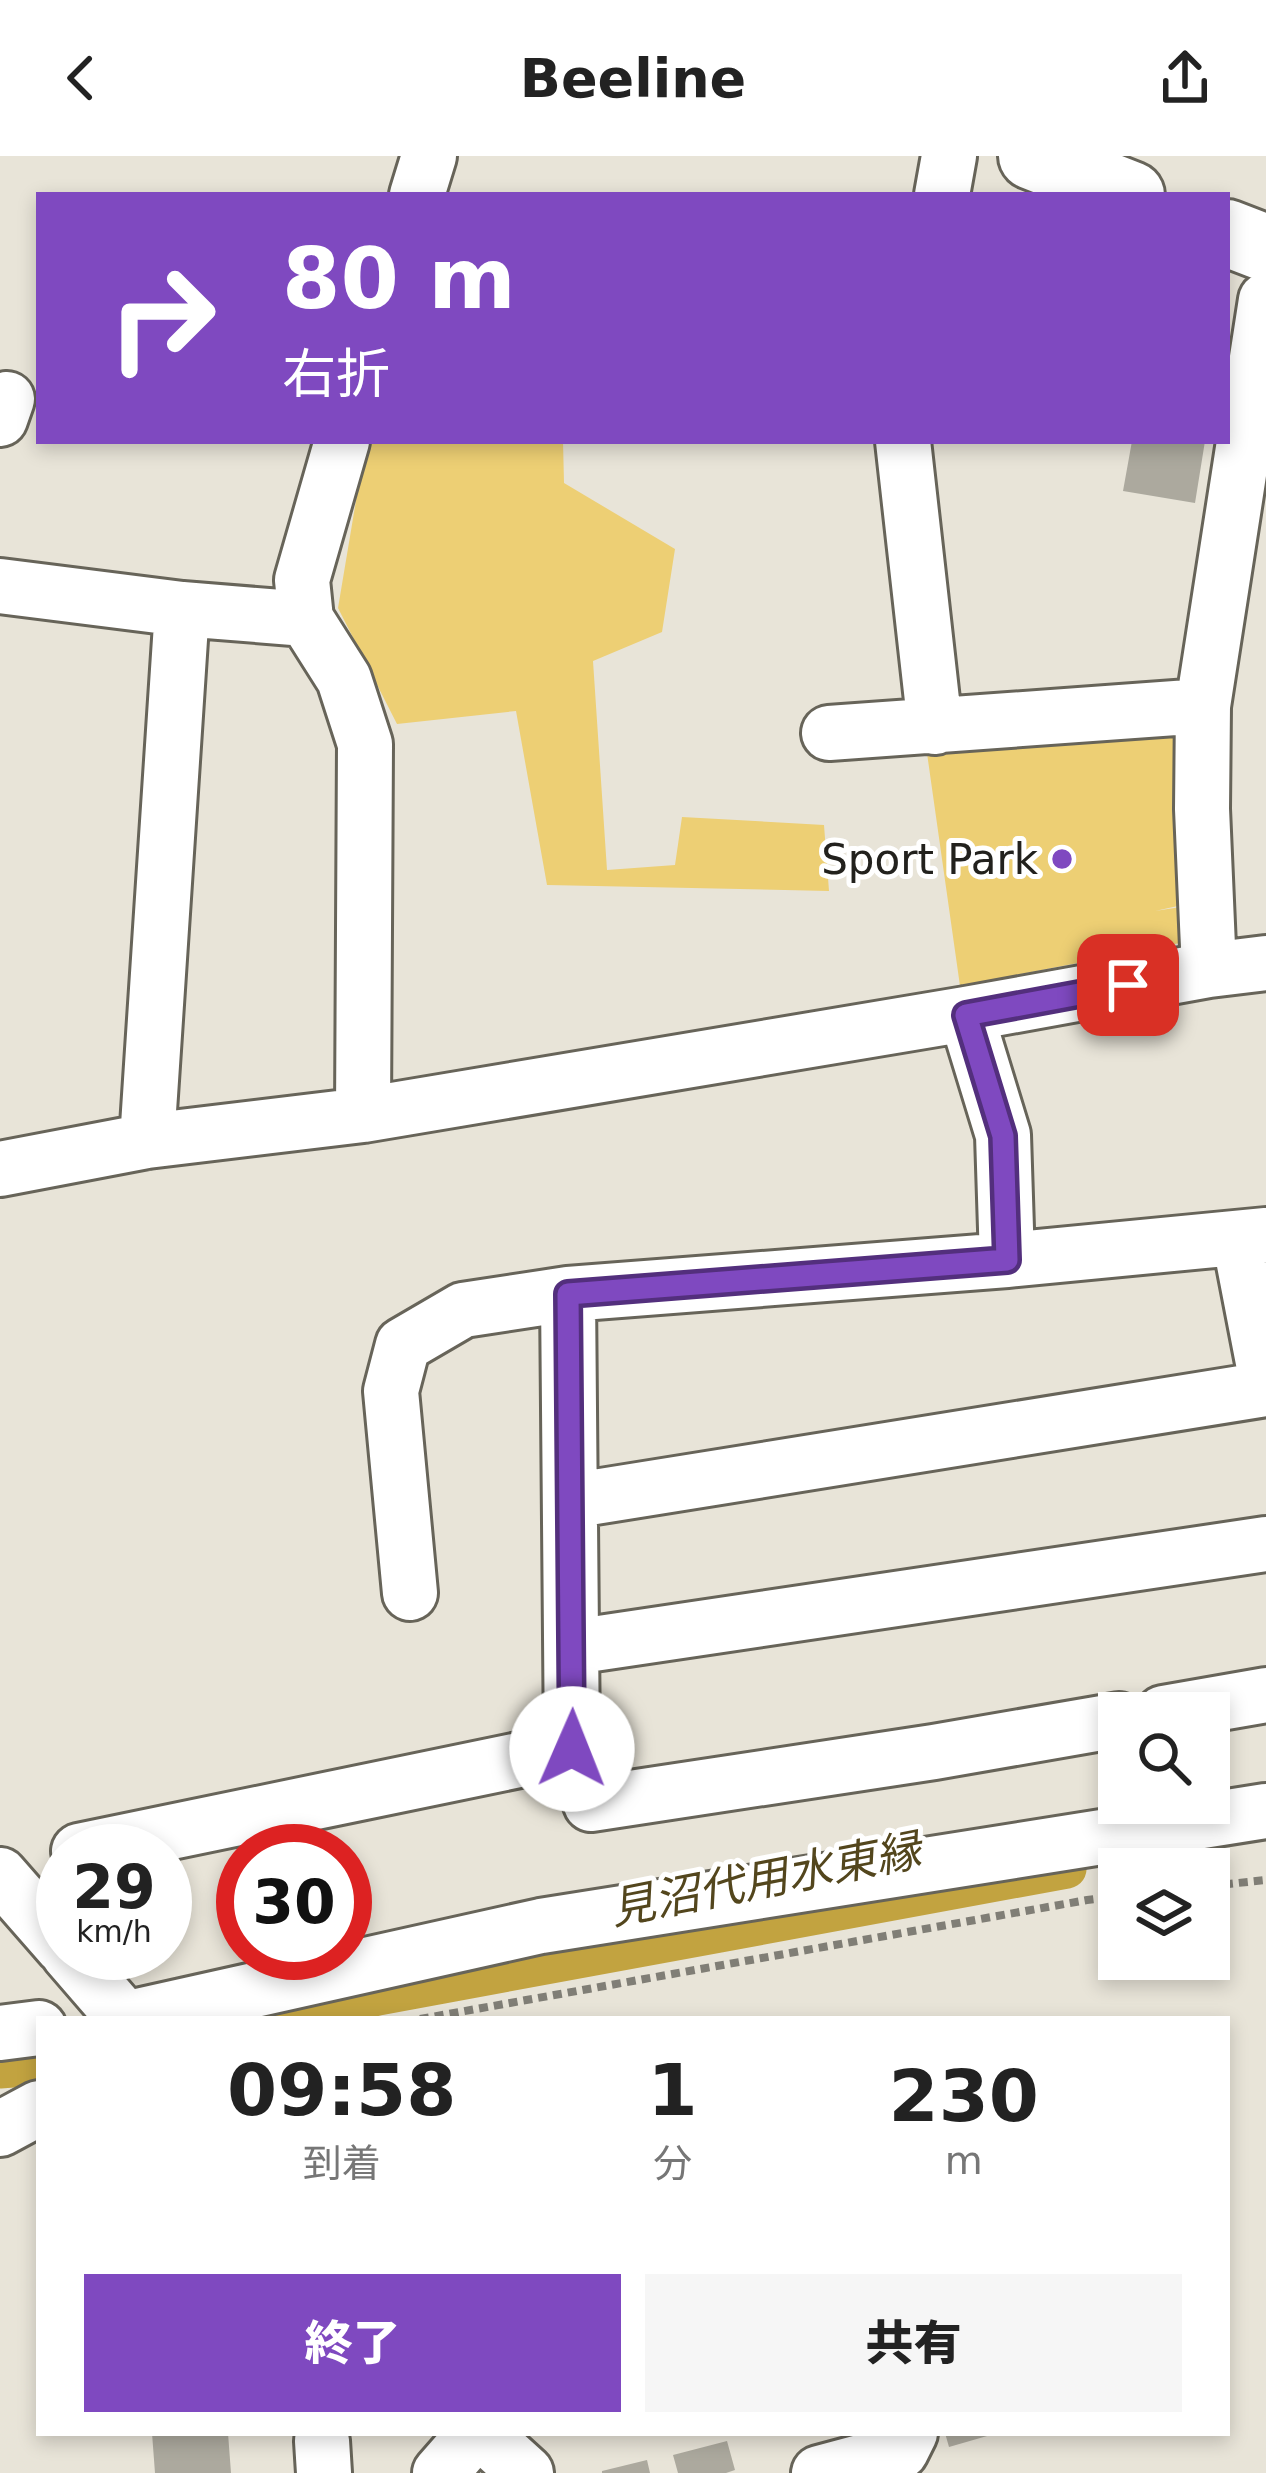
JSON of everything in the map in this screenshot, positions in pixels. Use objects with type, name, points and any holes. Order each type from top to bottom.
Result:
[{"type":"main road","points":[[1032,156],[1123,192]]},
{"type":"main road","points":[[1230,234],[1266,248]]},
{"type":"street","points":[[418,192],[429,156]]},
{"type":"street","points":[[943,192],[950,156]]},
{"type":"street","points":[[1209,970],[1203,706],[1266,300]]},
{"type":"street","points":[[341,444],[302,580],[306,619],[344,679],[364,744],[363,1115]]},
{"type":"street","points":[[903,444],[935,727]]},
{"type":"street","points":[[0,586],[306,619]]},
{"type":"street","points":[[147,1142],[182,609]]},
{"type":"street","points":[[829,733],[1203,706]]},
{"type":"street","points":[[0,1169],[147,1142],[363,1115],[1266,963]]},
{"type":"street","points":[[966,1015],[1003,1136],[1007,1260]]},
{"type":"street","points":[[410,1593],[391,1391],[403,1345],[463,1310],[568,1294],[1253,1236],[1266,1378]]},
{"type":"street","points":[[568,1294],[572,1749],[591,1804],[1098,1724]]},
{"type":"street","points":[[570,1501],[1266,1389]]},
{"type":"street","points":[[573,1647],[1266,1544]]},
{"type":"street","points":[[1230,1701],[1266,1695]]},
{"type":"street","points":[[192,1828],[572,1749]]},
{"type":"street","points":[[138,2016],[541,1926],[1266,1811]]},
{"type":"street","points":[[36,1861],[0,1871],[36,1915]]},
{"type":"street","points":[[91,1980],[122,2016]]},
{"type":"street","points":[[0,2032],[36,2028]]},
{"type":"street","points":[[0,2129],[36,2109]]},
{"type":"street","points":[[440,2473],[476,2436]]},
{"type":"street","points":[[483,2436],[526,2473]]},
{"type":"street","points":[[819,2473],[901,2451],[908,2436]]},
{"type":"path","points":[[1230,1884],[1266,1880]]},
{"type":"path","points":[[437,2016],[1098,1900]]},
{"type":"shaded area","points":[[365,444],[563,444],[564,483],[675,549],[662,632],[593,661],[607,870],[675,865],[682,817],[824,825],[829,891],[547,885],[516,711],[397,724],[338,608]]},
{"type":"shaded area","name":"Sport Park","points":[[1184,731],[1187,904],[1155,911],[1187,906],[1189,927],[1180,943],[960,986],[924,732]]},
{"type":"building","points":[[1131,444],[1205,444],[1195,503],[1123,491]]},
{"type":"building","points":[[152,2436],[228,2436],[231,2473],[155,2473]]},
{"type":"building","points":[[946,2436],[987,2436],[949,2447]]},
{"type":"building","points":[[727,2441],[735,2470],[678,2473],[673,2455]]},
{"type":"building","points":[[647,2460],[650,2473],[602,2473],[602,2471]]},
{"type":"waterway","name":"見沼代用水東縁","points":[[295,2016],[378,1996],[1067,1869]]},
{"type":"waterway","name":"見沼代用水東縁","points":[[0,2069],[36,2066]]},
{"type":"place","name":"Sport Park","points":[[1062,859]]},
{"type":"route","points":[[572,1749],[568,1294],[1007,1260],[1003,1136],[966,1015],[1128,985]]}]
